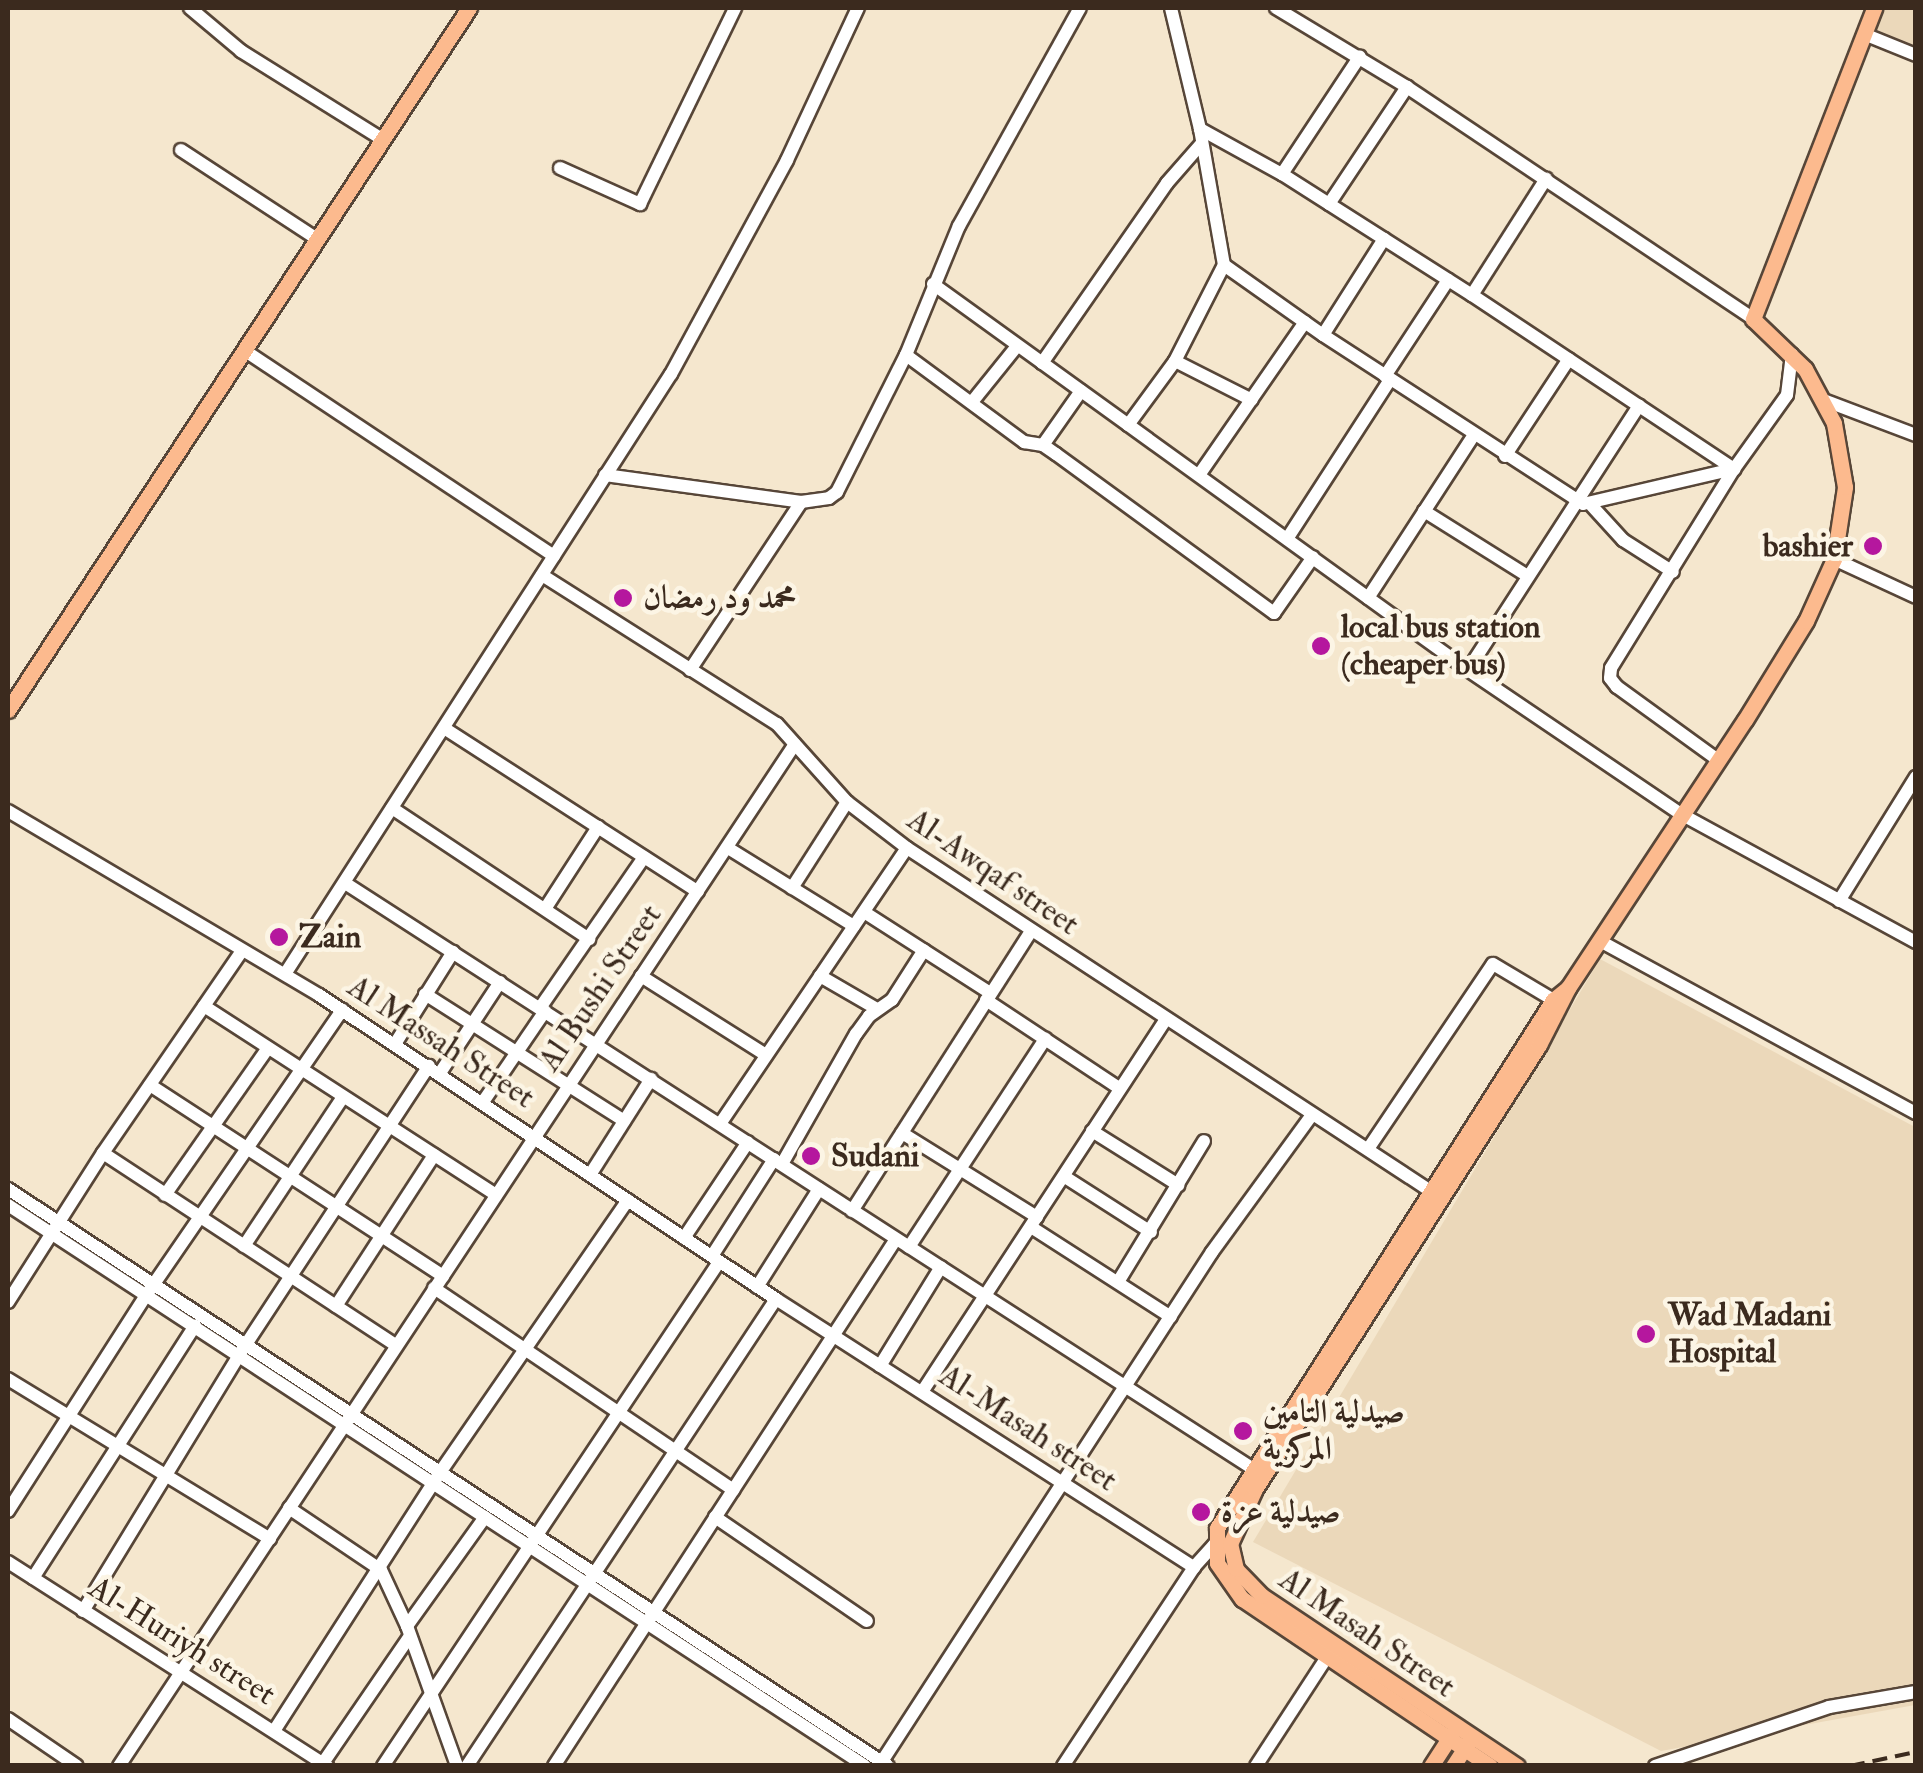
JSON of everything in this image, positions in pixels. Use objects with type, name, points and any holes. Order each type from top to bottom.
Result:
[{"type":"main road","points":[[8,710],[469,8]]},
{"type":"main road","points":[[1389,1270],[1432,1192],[1785,656],[1834,559],[1845,487],[1839,444],[1826,401],[1792,354],[1754,319],[1874,8]]},
{"type":"main road","points":[[1222,1545],[1259,1472],[1558,1003]]},
{"type":"main road","name":"Al Masah Street","points":[[1222,1545],[1217,1563],[1233,1590],[1327,1657],[1452,1733]]},
{"type":"main road","name":"Al Masah Street","points":[[1222,1545],[1252,1588],[1452,1733]]},
{"type":"main road","points":[[1431,1766],[1452,1733],[1517,1766]]},
{"type":"main road","points":[[1454,1766],[1468,1743]]},
{"type":"main road","points":[[1468,1743],[1490,1766]]},
{"type":"street","points":[[190,8],[240,51],[382,140]]},
{"type":"street","points":[[560,168],[640,204],[735,8]]},
{"type":"street","points":[[285,974],[724,283],[858,8]]},
{"type":"street","points":[[605,475],[801,502],[829,498],[836,492],[906,355],[934,284],[992,164],[1080,8]]},
{"type":"street","points":[[1128,425],[1175,360],[1224,264],[1201,136],[1171,8]]},
{"type":"street","points":[[1276,8],[1407,86],[1754,319]]},
{"type":"street","points":[[1864,34],[1916,56]]},
{"type":"street","points":[[1282,174],[1360,56]]},
{"type":"street","points":[[1329,204],[1407,86]]},
{"type":"street","points":[[1201,136],[1282,174],[1734,469]]},
{"type":"street","points":[[1042,363],[1201,136]]},
{"type":"street","points":[[181,150],[317,239]]},
{"type":"street","points":[[1472,295],[1546,180]]},
{"type":"street","points":[[1322,336],[1384,239]]},
{"type":"street","points":[[1224,264],[1322,336],[1576,502],[1592,506],[1734,469]]},
{"type":"street","points":[[1287,539],[1448,280]]},
{"type":"street","points":[[934,284],[1468,670],[1681,814],[1916,942]]},
{"type":"street","points":[[1199,475],[1304,322]]},
{"type":"street","points":[[972,402],[1017,346]]},
{"type":"street","points":[[244,350],[554,556]]},
{"type":"street","points":[[1718,760],[1610,678],[1611,668],[1734,469],[1787,395],[1792,354]]},
{"type":"street","points":[[906,355],[1024,442],[1043,445],[1274,613],[1312,557]]},
{"type":"street","points":[[1505,456],[1569,359]]},
{"type":"street","points":[[1175,360],[1252,400]]},
{"type":"street","points":[[1043,445],[1081,392]]},
{"type":"street","points":[[1826,401],[1916,435]]},
{"type":"street","points":[[1468,670],[1639,406]]},
{"type":"street","points":[[1368,598],[1474,435]]},
{"type":"street","points":[[690,670],[801,502]]},
{"type":"street","points":[[1592,506],[1623,540],[1673,572]]},
{"type":"street","points":[[1424,512],[1526,576]]},
{"type":"street","points":[[1834,559],[1916,598]]},
{"type":"street","name":"Al-Awqaf street","points":[[542,575],[777,724],[846,802],[907,848],[1030,933],[1432,1192]]},
{"type":"street","points":[[444,728],[698,892]]},
{"type":"street","name":"Al Bushi Street","points":[[119,1766],[796,744]]},
{"type":"street","points":[[1839,900],[1916,777]]},
{"type":"street","points":[[792,888],[846,802]]},
{"type":"street","points":[[392,808],[589,938]]},
{"type":"street","name":"Al Massah Street","points":[[8,812],[342,1010],[833,1335]]},
{"type":"street","points":[[545,909],[598,827]]},
{"type":"street","points":[[728,848],[854,926]]},
{"type":"street","points":[[720,1124],[907,848]]},
{"type":"street","points":[[483,1102],[644,857]]},
{"type":"street","points":[[345,883],[1259,1472]]},
{"type":"street","points":[[864,912],[1119,1088]]},
{"type":"street","points":[[852,1212],[1030,933]]},
{"type":"street","points":[[1600,941],[1916,1113]]},
{"type":"street","points":[[383,1766],[619,1410],[848,1048],[877,1009],[892,1000],[924,950]]},
{"type":"street","points":[[8,1302],[103,1153],[242,951]]},
{"type":"street","points":[[395,1044],[453,952]]},
{"type":"street","points":[[1368,1150],[1491,966],[1496,964],[1558,1003]]},
{"type":"street","points":[[641,976],[766,1056]]},
{"type":"street","points":[[820,976],[877,1009]]},
{"type":"street","points":[[83,1611],[242,1349],[388,1126],[472,1024],[500,982]]},
{"type":"street","points":[[426,994],[624,1121]]},
{"type":"street","points":[[204,1006],[496,1195]]},
{"type":"street","points":[[8,1511],[150,1289],[342,1010]]},
{"type":"street","points":[[922,1392],[1165,1021]]},
{"type":"street","points":[[909,1247],[1045,1039]]},
{"type":"street","points":[[165,1195],[268,1048]]},
{"type":"street","points":[[590,1174],[651,1079]]},
{"type":"street","points":[[150,1085],[443,1276]]},
{"type":"street","points":[[244,1246],[343,1097]]},
{"type":"street","points":[[8,1189],[56,1228],[762,1690],[883,1764],[1170,1318],[1266,1174],[1312,1115]]},
{"type":"street","points":[[1092,1132],[1178,1185]]},
{"type":"street","points":[[902,1134],[961,1169],[1170,1318]]},
{"type":"street","points":[[1118,1282],[1204,1141]]},
{"type":"street","points":[[684,1238],[748,1142]]},
{"type":"street","points":[[103,1153],[396,1345]]},
{"type":"street","points":[[336,1306],[434,1156]]},
{"type":"street","points":[[1064,1177],[1151,1232]]},
{"type":"street","points":[[757,1287],[819,1189]]},
{"type":"street","points":[[274,1731],[381,1570],[437,1477],[628,1200]]},
{"type":"street","points":[[8,1204],[56,1228]]},
{"type":"street","points":[[554,1766],[896,1238]]},
{"type":"street","points":[[880,1366],[942,1267]]},
{"type":"street","points":[[434,1288],[733,1490]]},
{"type":"street","points":[[150,1289],[195,1326],[242,1349]]},
{"type":"street","points":[[467,1766],[776,1300]]},
{"type":"street","points":[[32,1578],[195,1326]]},
{"type":"street","name":"Al-Masah street","points":[[833,1335],[1194,1567]]},
{"type":"street","points":[[8,1380],[270,1539]]},
{"type":"street","points":[[437,1477],[485,1517],[532,1539]]},
{"type":"street","points":[[289,1508],[381,1570],[409,1631],[457,1766]]},
{"type":"street","points":[[325,1764],[485,1517]]},
{"type":"street","points":[[716,1517],[867,1621]]},
{"type":"street","points":[[1063,1766],[1194,1567],[1222,1545]]},
{"type":"street","name":"Al-Huriyh street","points":[[8,1562],[325,1764]]},
{"type":"street","points":[[1256,1766],[1327,1657]]},
{"type":"street","points":[[762,1690],[866,1766]]},
{"type":"street","points":[[1654,1766],[1829,1707],[1916,1692]]},
{"type":"street","points":[[8,1719],[77,1766]]},
{"type":"shaded area","points":[[1885,8],[1915,8],[1915,56],[1872,39]]},
{"type":"shaded area","name":"Wad Madani Hospital","points":[[1600,959],[1915,1127],[1915,1705],[1661,1751],[1253,1542]]},
{"type":"railway","points":[[1850,1766],[1916,1752]]},
{"type":"place","name":"bashier","points":[[1873,546]]},
{"type":"place","name":"محمد ود رمضان","points":[[623,598]]},
{"type":"place","name":"local bus station (cheaper bus)","points":[[1321,646]]},
{"type":"place","name":"Zain","points":[[279,937]]},
{"type":"place","name":"Sudani","points":[[811,1156]]},
{"type":"place","name":"Wad Madani Hospital","points":[[1646,1334]]},
{"type":"place","name":"صيدلية التامين المركزية","points":[[1243,1431]]},
{"type":"place","name":"صيدلية عزة","points":[[1201,1512]]}]
